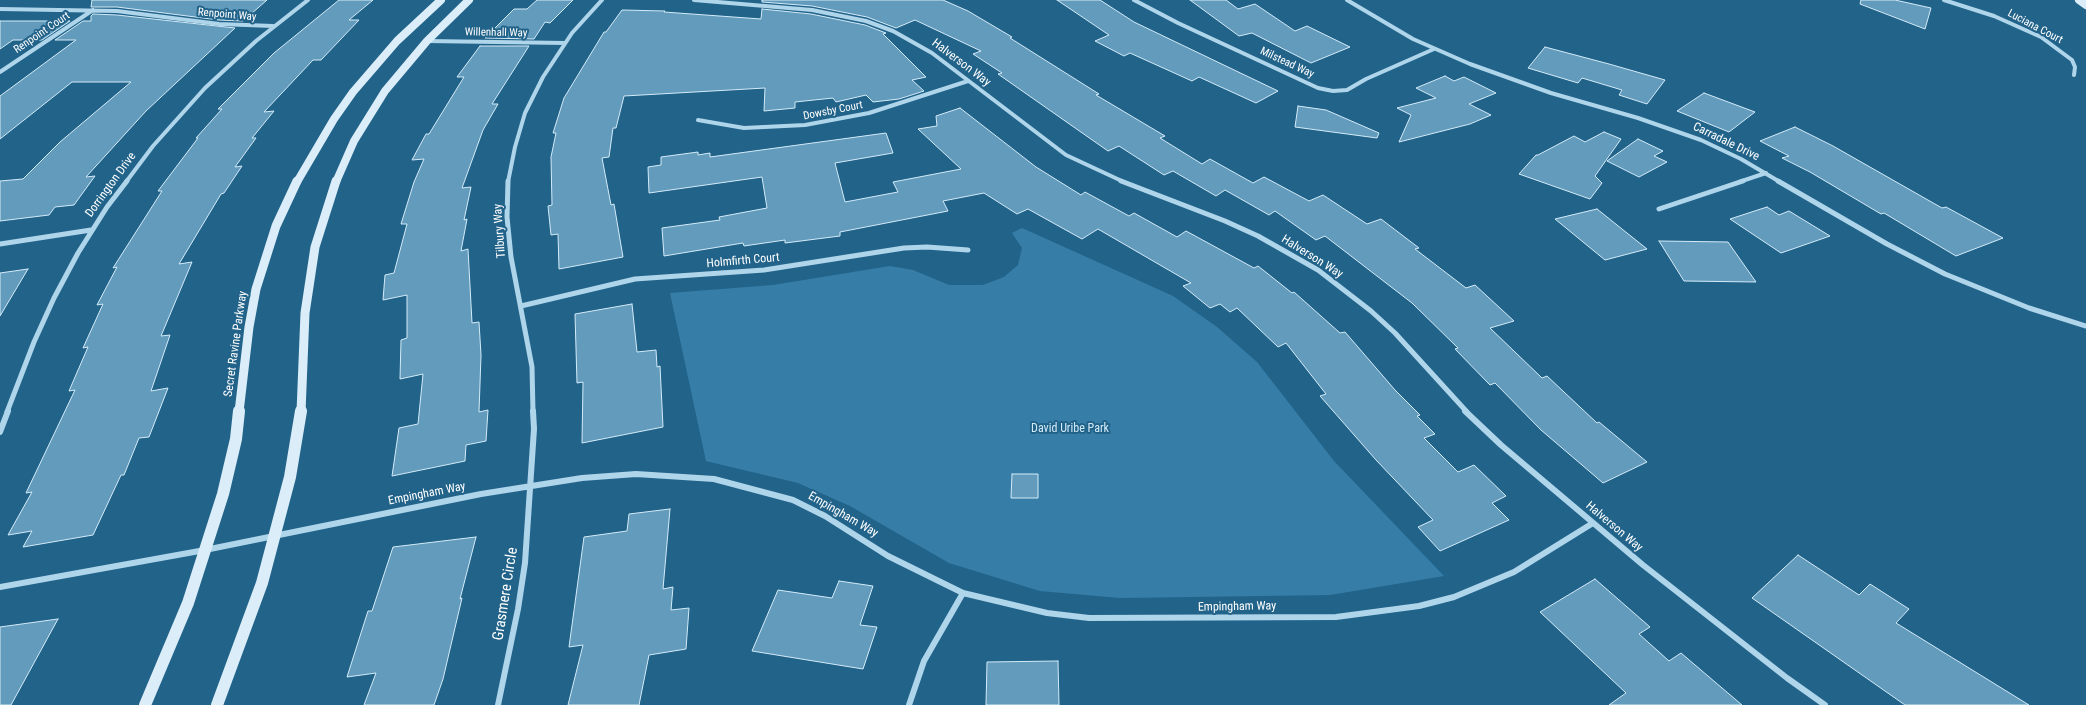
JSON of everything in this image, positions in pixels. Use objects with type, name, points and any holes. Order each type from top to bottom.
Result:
[{"type":"main road","name":"Secret Ravine Parkway","points":[[145,705],[188,603],[223,494],[236,439],[254,299],[264,258],[276,226],[301,173],[353,92],[397,41],[442,0]]},
{"type":"main road","points":[[217,705],[262,583],[276,536],[290,477],[300,423],[305,313],[315,247],[331,192],[341,167],[367,116],[407,63],[469,0]]},
{"type":"main road","points":[[2078,0],[2086,5]]},
{"type":"street","name":"Dorrington Drive","points":[[0,432],[34,342],[54,298],[92,230],[126,180],[178,117],[230,65],[273,26],[308,0]]},
{"type":"street","name":"Tilbury Way","points":[[531,486],[534,402],[532,367],[511,258],[507,217],[508,183],[511,163],[525,113],[543,77],[565,43],[602,0]]},
{"type":"street","name":"Halverson Way","points":[[694,0],[812,10],[866,21],[893,30],[918,44],[1046,141],[1073,159],[1111,177],[1241,228],[1318,270],[1371,311],[1418,358],[1467,413],[1501,445],[1710,618],[1825,705]]},
{"type":"street","name":"Milstead Way","points":[[1134,0],[1163,16],[1318,88],[1332,91],[1347,90],[1366,79],[1434,49]]},
{"type":"street","name":"Carradale Drive","points":[[1347,0],[1395,29],[1434,49],[1531,87],[1680,132],[1721,149],[1938,271],[2001,298],[2086,326]]},
{"type":"street","name":"Luciana Court","points":[[1944,0],[1994,16],[2041,37],[2072,60],[2075,67],[2074,75]]},
{"type":"street","name":"Renpoint Way","points":[[0,9],[94,10],[219,24],[273,26]]},
{"type":"street","name":"Renpoint Court","points":[[0,72],[94,10]]},
{"type":"street","name":"Willenhall Way","points":[[427,41],[565,43]]},
{"type":"street","name":"Dowsby Court","points":[[698,120],[744,128],[805,125],[869,113],[968,81]]},
{"type":"street","points":[[1659,210],[1766,173]]},
{"type":"street","points":[[0,244],[92,230]]},
{"type":"street","name":"Holmfirth Court","points":[[521,306],[604,285],[642,278],[764,270],[904,248],[968,250]]},
{"type":"street","name":"Empingham Way","points":[[0,587],[205,550],[531,486],[606,475],[660,474],[714,479],[753,488],[793,500],[825,516],[888,556],[963,592],[1006,605],[1047,613],[1089,618],[1336,617],[1419,606],[1454,597],[1514,572],[1593,523]]},
{"type":"street","name":"Grasmere Circle","points":[[498,705],[518,610],[525,563],[531,486]]},
{"type":"street","points":[[909,705],[924,661],[963,592]]},
{"type":"green space","name":"David Uribe Park","points":[[1022,228],[1173,296],[1217,327],[1257,362],[1334,461],[1444,576],[1330,595],[1120,598],[1040,591],[949,563],[850,506],[798,483],[706,461],[670,293],[773,285],[890,266],[913,270],[949,285],[983,285],[1004,277],[1018,265],[1022,248],[1012,233]]},
{"type":"building","points":[[92,0],[267,0],[243,21],[219,20],[117,7],[91,7]]},
{"type":"building","points":[[339,0],[373,0],[349,20],[359,20],[321,60],[313,60],[264,112],[274,111],[252,138],[256,138],[235,167],[242,166],[224,193],[221,194],[179,264],[192,262],[161,336],[170,335],[151,391],[168,388],[149,437],[139,438],[124,475],[121,475],[93,535],[23,547],[32,531],[8,535],[32,492],[26,493],[75,390],[69,391],[88,347],[83,348],[103,304],[97,305],[117,267],[113,268],[162,191],[158,191],[198,138],[196,138],[222,109],[218,109],[274,53]]},
{"type":"building","points":[[537,0],[573,0],[550,23],[545,22],[534,39],[485,38],[514,9],[527,9]]},
{"type":"building","points":[[762,0],[943,0],[968,11],[1012,37],[1010,38],[1099,94],[1096,95],[1165,136],[1160,138],[1202,164],[1210,159],[1253,183],[1264,177],[1309,201],[1323,195],[1367,224],[1381,219],[1419,248],[1415,249],[1466,288],[1475,285],[1514,321],[1490,328],[1542,378],[1547,376],[1597,423],[1599,422],[1647,462],[1603,483],[1541,430],[1495,383],[1490,385],[1455,349],[1458,348],[1412,303],[1325,236],[1316,240],[1275,211],[1269,215],[1225,190],[1216,196],[1173,171],[1164,175],[1119,146],[1108,151],[998,74],[1002,73],[973,54],[981,51],[915,20],[896,28],[867,17],[812,6],[762,2]]},
{"type":"building","points":[[1057,0],[1100,0],[1134,22],[1278,91],[1256,103],[1199,77],[1192,81],[1130,53],[1124,56],[1095,41],[1109,35]]},
{"type":"building","points":[[1190,0],[1226,0],[1238,9],[1255,4],[1295,31],[1307,26],[1350,47],[1311,63],[1252,33],[1239,36]]},
{"type":"building","points":[[1861,0],[1895,0],[1931,8],[1925,29],[1860,4]]},
{"type":"building","points":[[762,9],[811,14],[865,25],[886,33],[883,34],[926,77],[912,80],[924,91],[899,99],[873,102],[866,95],[836,102],[833,98],[795,102],[795,108],[764,111],[765,88],[624,96],[616,128],[613,128],[609,157],[602,158],[611,205],[614,204],[623,257],[559,269],[558,234],[551,235],[548,206],[552,205],[551,157],[556,133],[553,133],[564,98],[604,32],[606,32],[622,10],[665,11],[761,19]]},
{"type":"building","points":[[93,14],[235,28],[146,111],[86,177],[95,176],[74,205],[55,207],[49,215],[0,221],[0,181],[23,179],[60,142],[131,82],[72,82],[0,139],[0,96],[76,40],[55,40],[83,21],[91,21]]},
{"type":"building","points":[[0,21],[70,21],[42,40],[13,40],[0,49]]},
{"type":"building","points":[[480,46],[529,46],[492,104],[498,104],[483,130],[462,188],[471,187],[464,220],[467,219],[461,251],[468,249],[472,323],[479,322],[481,355],[479,412],[488,410],[486,441],[466,445],[465,461],[392,476],[399,428],[418,424],[423,374],[400,379],[401,340],[407,338],[407,295],[383,300],[385,275],[394,273],[407,224],[401,224],[414,182],[424,159],[412,160],[426,134],[429,134],[464,77],[457,77]]},
{"type":"building","points":[[1545,47],[1665,80],[1647,104],[1619,95],[1622,90],[1582,78],[1578,83],[1528,68]]},
{"type":"building","points":[[1445,76],[1454,81],[1464,77],[1496,93],[1469,104],[1491,115],[1470,124],[1399,142],[1411,115],[1397,108],[1436,98],[1416,88]]},
{"type":"building","points":[[1704,93],[1755,112],[1729,132],[1677,111]]},
{"type":"building","points":[[1298,106],[1326,110],[1379,133],[1377,138],[1295,127]]},
{"type":"building","points":[[960,108],[1036,167],[1081,195],[1085,192],[1129,216],[1134,213],[1177,237],[1186,231],[1254,268],[1258,266],[1292,293],[1294,292],[1340,333],[1345,332],[1395,390],[1420,415],[1417,416],[1435,434],[1424,438],[1458,472],[1474,465],[1506,496],[1492,503],[1509,520],[1440,551],[1418,527],[1433,520],[1376,460],[1320,396],[1326,394],[1286,343],[1278,347],[1237,308],[1230,312],[1220,304],[1210,308],[1183,286],[1191,283],[1098,229],[1082,239],[1028,209],[1017,214],[984,193],[943,201],[948,211],[840,232],[840,236],[785,243],[785,240],[744,246],[743,243],[664,256],[662,228],[720,220],[719,217],[767,208],[762,177],[649,193],[648,167],[661,165],[661,157],[698,152],[698,155],[710,153],[710,157],[886,133],[893,153],[835,163],[845,202],[898,192],[893,182],[961,169],[918,129],[937,126],[936,116]]},
{"type":"building","points":[[1795,127],[1833,146],[1942,208],[1946,207],[2003,238],[1956,256],[1884,213],[1881,214],[1810,172],[1782,158],[1789,156],[1760,141]]},
{"type":"building","points":[[1604,132],[1621,139],[1595,176],[1602,183],[1590,199],[1519,174],[1536,155],[1574,136],[1585,142]]},
{"type":"building","points":[[1638,139],[1663,151],[1654,156],[1667,162],[1639,177],[1607,161]]},
{"type":"building","points":[[1767,207],[1779,215],[1789,211],[1830,236],[1781,253],[1730,219]]},
{"type":"building","points":[[1597,209],[1647,249],[1605,260],[1555,219]]},
{"type":"building","points":[[1659,241],[1728,242],[1756,282],[1684,281]]},
{"type":"building","points":[[28,269],[0,316],[0,273]]},
{"type":"building","points":[[632,304],[637,352],[656,350],[657,367],[660,366],[663,427],[582,443],[583,382],[577,383],[575,314]]},
{"type":"building","points":[[1012,474],[1038,474],[1038,498],[1011,498]]},
{"type":"building","points":[[670,509],[663,589],[673,587],[671,610],[689,608],[686,649],[649,655],[639,705],[568,705],[583,645],[569,647],[584,537],[627,531],[629,514]]},
{"type":"building","points":[[476,537],[460,599],[462,598],[443,679],[434,705],[364,705],[376,673],[347,677],[368,611],[372,611],[393,547]]},
{"type":"building","points":[[1798,555],[1859,595],[1870,584],[1909,609],[1896,623],[2029,705],[1905,705],[1752,598]]},
{"type":"building","points":[[1595,579],[1650,627],[1639,634],[1669,661],[1681,653],[1742,705],[1609,705],[1626,693],[1540,612]]},
{"type":"building","points":[[839,581],[873,586],[860,625],[877,627],[863,669],[752,651],[778,590],[832,598]]},
{"type":"building","points":[[58,619],[11,705],[0,705],[0,627]]},
{"type":"building","points":[[1058,661],[1059,705],[986,705],[987,662]]}]
